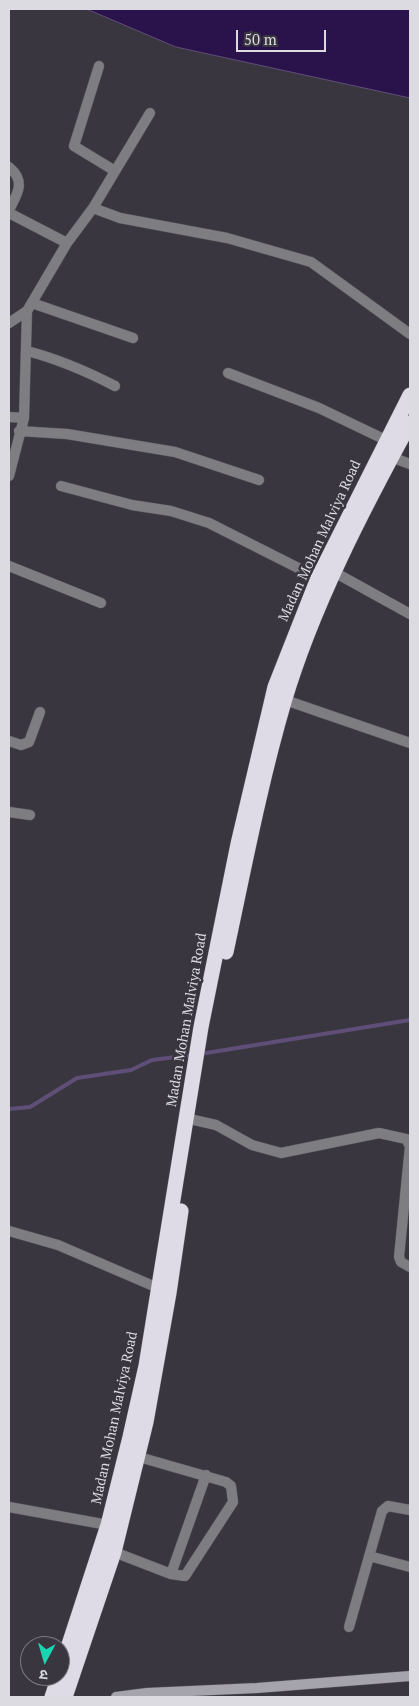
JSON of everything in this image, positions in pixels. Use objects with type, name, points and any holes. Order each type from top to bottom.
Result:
[{"type":"highway","name":"Madan Mohan Malviya Road","points":[[205,1026],[285,700],[334,572],[392,448],[410,396]]},
{"type":"highway","name":"Madan Mohan Malviya Road","points":[[64,1697],[114,1552],[132,1454],[158,1288],[238,844],[275,687],[318,578],[392,448],[410,423]]},
{"type":"highway","name":"Madan Mohan Malviya Road","points":[[70,1641],[132,1454],[146,1422],[170,1293],[194,1120],[198,1068]]},
{"type":"street","points":[[99,66],[74,146],[115,171]]},
{"type":"street","points":[[9,323],[30,307],[66,243],[93,208],[150,113]]},
{"type":"street","points":[[9,167],[17,173],[20,183],[19,190],[9,212],[66,243]]},
{"type":"street","points":[[93,208],[120,218],[227,238],[311,262],[410,334]]},
{"type":"street","points":[[30,307],[133,338]]},
{"type":"street","points":[[9,476],[19,431],[24,418],[30,307]]},
{"type":"street","points":[[27,351],[53,358],[83,370],[114,386]]},
{"type":"street","points":[[228,373],[319,408],[392,448],[410,464]]},
{"type":"street","points":[[9,417],[24,418]]},
{"type":"street","points":[[19,431],[67,434],[175,452],[259,480]]},
{"type":"street","points":[[61,486],[132,505],[171,511],[209,523],[318,578]]},
{"type":"street","points":[[9,566],[101,603]]},
{"type":"street","points":[[334,572],[410,614]]},
{"type":"street","points":[[285,700],[410,743]]},
{"type":"street","points":[[9,741],[21,745],[29,742],[40,712]]},
{"type":"street","points":[[9,812],[30,815]]},
{"type":"street","points":[[194,1120],[216,1125],[252,1145],[281,1153],[379,1133],[406,1139],[410,1146],[399,1256],[401,1262],[410,1267]]},
{"type":"street","points":[[9,1231],[58,1245],[158,1288]]},
{"type":"street","points":[[114,1552],[171,1574],[185,1576],[189,1573],[233,1502],[231,1486],[206,1476],[132,1454]]},
{"type":"street","points":[[171,1574],[206,1476]]},
{"type":"street","points":[[349,1627],[385,1507],[393,1506],[410,1510]]},
{"type":"street","points":[[9,1507],[108,1525]]},
{"type":"street","points":[[369,1556],[410,1567]]},
{"type":"street","points":[[116,1697],[194,1694],[410,1676]]},
{"type":"shaded area","points":[[87,9],[410,9],[410,98],[176,47]]},
{"type":"waterway","points":[[200,1054],[410,1020]]},
{"type":"waterway","points":[[9,1109],[30,1107],[77,1078],[131,1070],[152,1060],[193,1055]]}]
